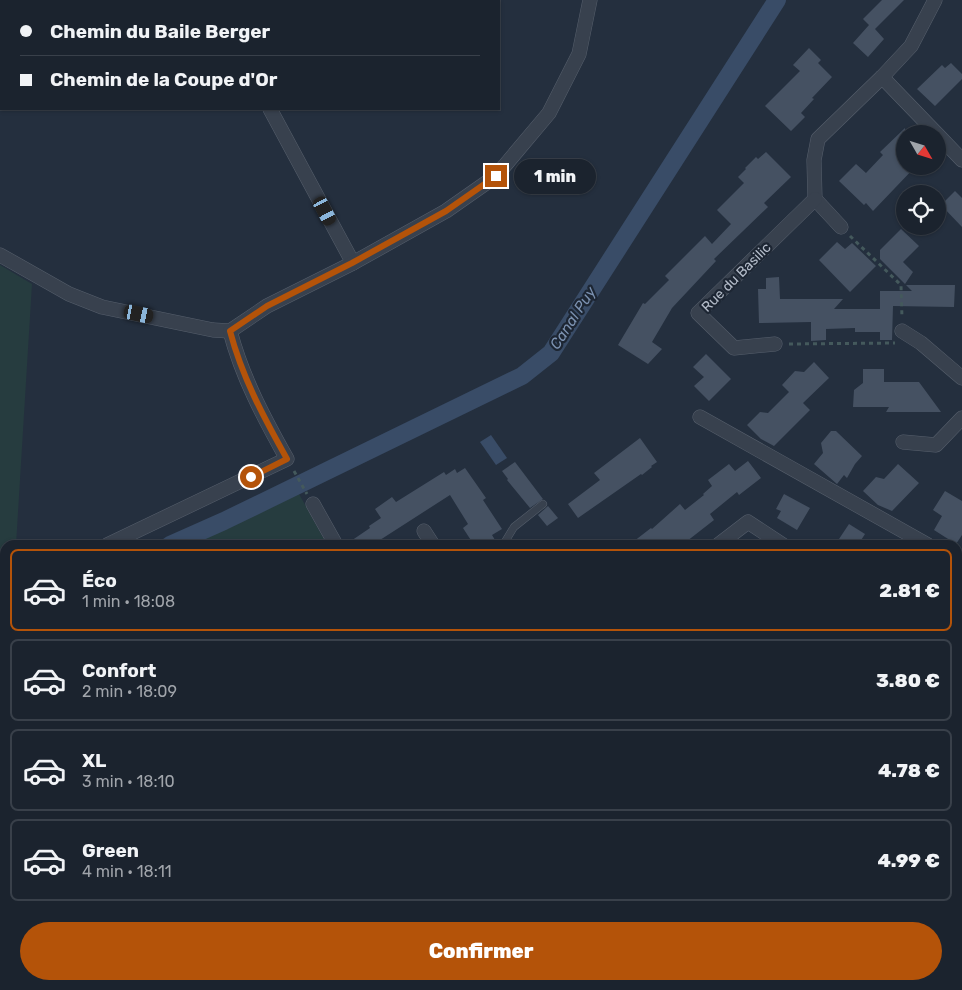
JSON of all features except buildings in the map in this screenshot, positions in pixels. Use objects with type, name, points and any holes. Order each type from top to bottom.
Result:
[{"type":"street","points":[[0,255],[69,294],[102,307],[213,330],[230,331],[267,306],[352,263],[446,211],[496,176],[549,113],[580,54],[590,0]]},
{"type":"street","points":[[842,227],[815,199],[814,160],[818,139],[911,46],[935,0]]},
{"type":"street","points":[[882,77],[928,125]]},
{"type":"street","points":[[271,110],[352,263]]},
{"type":"street","points":[[946,143],[962,160]]},
{"type":"street","name":"Rue du Basilic","points":[[775,344],[734,348],[698,313],[815,199]]},
{"type":"street","points":[[117,540],[287,459],[261,412],[236,354],[230,331]]},
{"type":"street","points":[[902,331],[920,342],[962,378]]},
{"type":"street","points":[[700,417],[919,540]]},
{"type":"street","points":[[903,442],[936,445],[962,418]]},
{"type":"street","points":[[313,504],[333,540]]},
{"type":"street","points":[[725,540],[748,522],[775,540]]},
{"type":"street","points":[[424,531],[430,540]]},
{"type":"lane","points":[[507,540],[514,527],[544,504]]},
{"type":"path","points":[[842,227],[901,285],[902,331]]},
{"type":"path","points":[[775,344],[920,342]]},
{"type":"path","points":[[298,478],[305,491]]},
{"type":"green space","points":[[0,265],[32,284],[16,540],[0,540]]},
{"type":"green space","points":[[298,492],[324,540],[190,540]]},
{"type":"water","points":[[491,435],[507,458],[496,465],[480,442]]},
{"type":"waterway","name":"Canal Puy","points":[[181,540],[522,376],[551,353],[777,0]]},
{"type":"route","points":[[251,477],[287,459],[261,412],[236,354],[230,331],[267,306],[352,263],[446,211],[496,176]]}]
